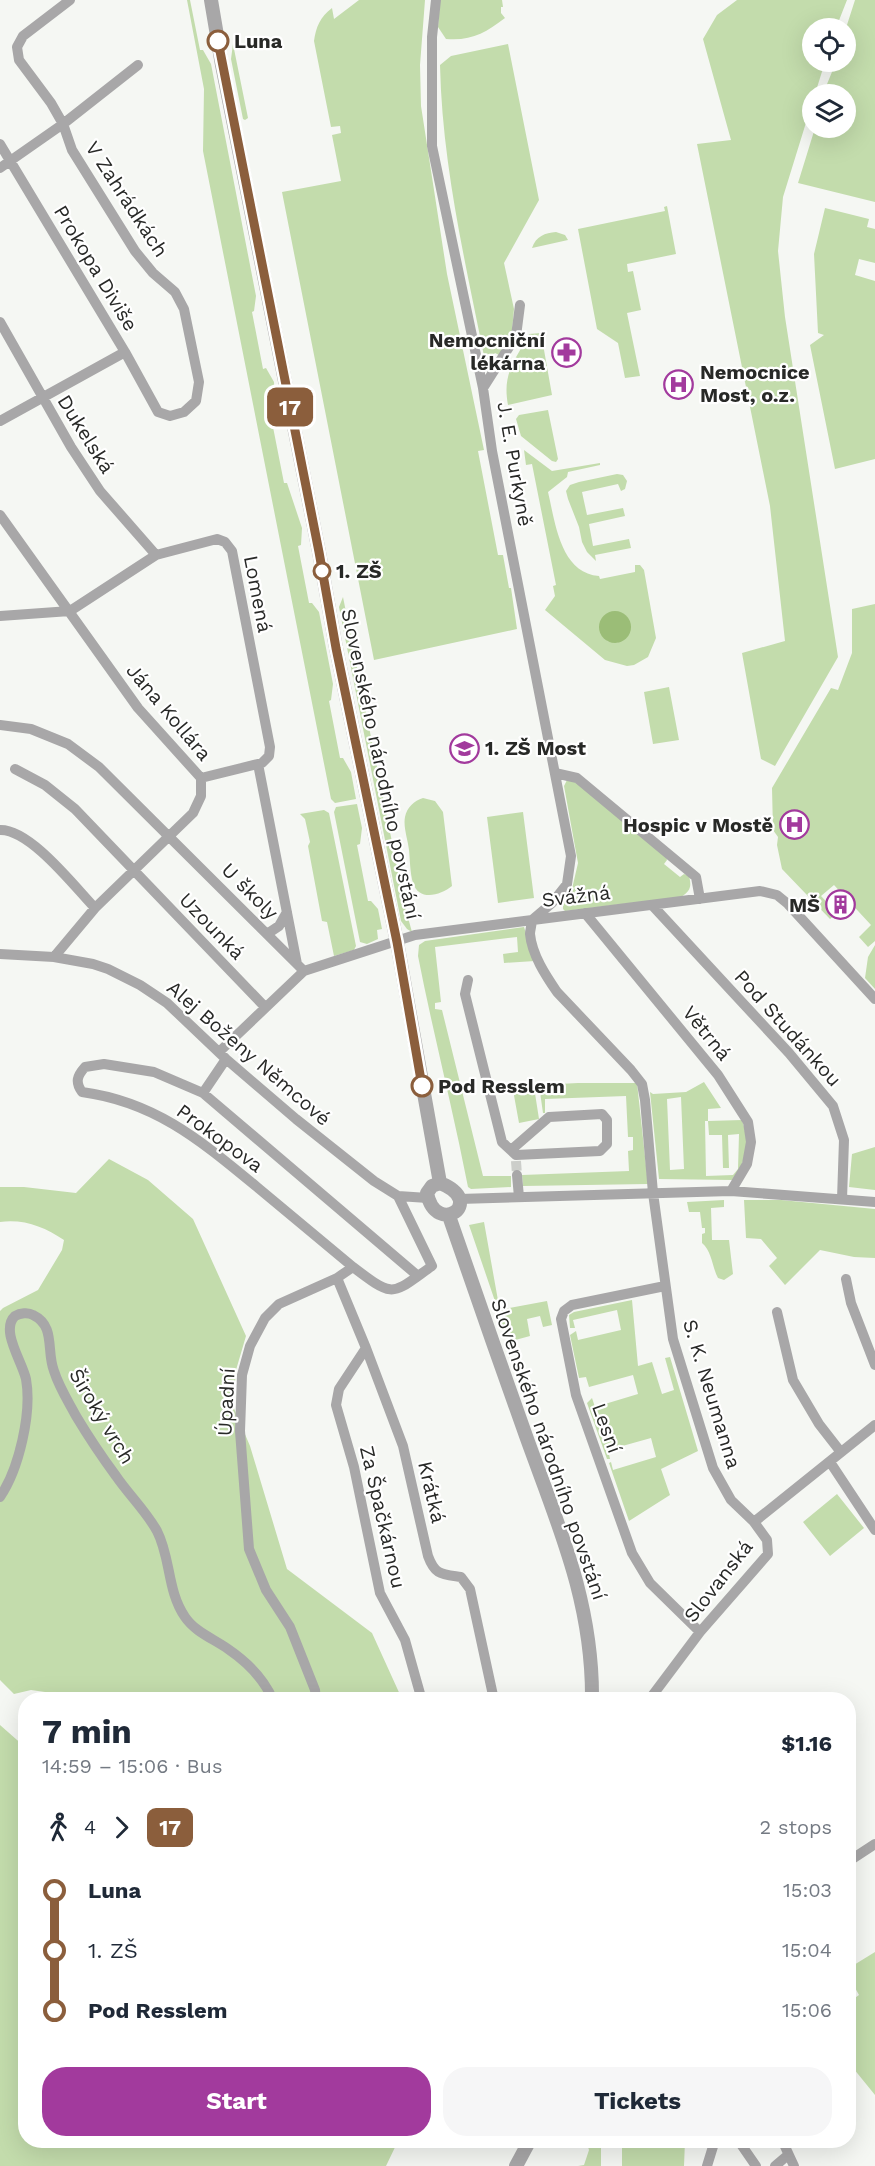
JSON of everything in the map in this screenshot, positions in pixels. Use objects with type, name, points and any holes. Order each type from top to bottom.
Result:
[{"type":"street","name":"V Zahrádkách","points":[[70,0],[23,36],[17,47],[19,60],[51,103],[63,124],[72,150],[135,251],[153,273],[175,292],[184,309],[199,382],[196,401],[184,412],[170,416],[158,412]]},
{"type":"street","name":"Slovenského národního povstání","points":[[211,0],[336,648],[397,942],[440,1183]]},
{"type":"street","name":"J. E. Purkyně","points":[[436,0],[432,48],[432,146],[483,388],[492,452],[571,856],[567,884],[552,903],[532,920]]},
{"type":"street","points":[[0,168],[63,124],[138,65]]},
{"type":"street","name":"Prokopa Diviše","points":[[0,144],[125,352],[158,412]]},
{"type":"street","points":[[483,388],[516,336],[520,305]]},
{"type":"street","name":"Dukelská","points":[[0,322],[70,447],[100,491],[156,555]]},
{"type":"street","points":[[0,421],[125,352]]},
{"type":"street","name":"Jána Kollára","points":[[0,515],[138,708],[201,778],[201,796],[194,813],[95,908],[54,957]]},
{"type":"street","name":"Lomená","points":[[70,611],[156,555],[217,539],[225,542],[232,551],[270,747],[269,756],[258,764]]},
{"type":"street","points":[[0,616],[70,611]]},
{"type":"street","name":"U školy","points":[[0,725],[31,729],[68,744],[99,767],[170,835],[301,968]]},
{"type":"street","points":[[201,778],[258,764],[287,912],[301,968]]},
{"type":"street","name":"Uzounká","points":[[15,769],[45,785],[75,809],[265,1007]]},
{"type":"street","points":[[555,773],[577,778],[696,877],[700,899]]},
{"type":"street","points":[[0,830],[17,833],[32,843],[95,908]]},
{"type":"street","name":"Svážná","points":[[301,968],[415,935],[760,891],[777,895],[788,904],[875,999]]},
{"type":"street","name":"Pod Studánkou","points":[[652,905],[789,1053],[833,1106],[844,1140],[842,1199]]},
{"type":"street","points":[[267,934],[279,926],[287,912]]},
{"type":"street","name":"Větrná","points":[[585,913],[718,1075],[748,1122],[751,1142],[747,1164],[731,1191]]},
{"type":"street","name":"S. K. Neumanna","points":[[532,920],[530,933],[536,956],[547,978],[557,992],[642,1084],[653,1193],[673,1339],[713,1468],[730,1500],[754,1521]]},
{"type":"street","name":"Alej Boženy Němcové","points":[[0,954],[54,957],[108,969],[140,985],[167,1003],[222,1055],[374,1181],[398,1196],[428,1198]]},
{"type":"street","name":"Prokopova","points":[[204,1093],[222,1055],[301,968]]},
{"type":"street","points":[[468,980],[465,994],[502,1142],[514,1155],[600,1151],[607,1144],[607,1120],[602,1114],[549,1117],[514,1155]]},
{"type":"street","name":"Prokopova","points":[[104,1064],[154,1072],[204,1093],[418,1276],[400,1289],[391,1291],[377,1285],[353,1267],[198,1139],[164,1118],[106,1095],[82,1092],[77,1085],[78,1076],[85,1067],[104,1064]]},
{"type":"street","points":[[517,1175],[519,1197]]},
{"type":"street","points":[[440,1183],[452,1190],[459,1199],[460,1208],[456,1214],[449,1216],[435,1208],[428,1198],[427,1193],[432,1186],[440,1183]]},
{"type":"street","points":[[459,1199],[731,1191],[875,1202]]},
{"type":"street","points":[[398,1196],[432,1266],[418,1276]]},
{"type":"street","name":"Slovenského národního povstání","points":[[449,1216],[559,1527],[583,1605],[591,1658],[592,1692]]},
{"type":"street","name":"Úpadní","points":[[315,1692],[290,1627],[266,1590],[249,1549],[240,1431],[242,1375],[250,1346],[265,1318],[279,1304],[336,1278],[353,1267]]},
{"type":"street","name":"Krátká","points":[[336,1278],[366,1348],[403,1446],[433,1569],[441,1574],[461,1577],[470,1589],[493,1692]]},
{"type":"street","points":[[846,1279],[851,1303],[875,1365]]},
{"type":"street","name":"Lesní","points":[[665,1286],[572,1305],[564,1311],[561,1319],[576,1395],[633,1554],[650,1583],[700,1632]]},
{"type":"street","points":[[777,1312],[794,1380],[819,1424],[840,1451]]},
{"type":"street","name":"Široký vrch","points":[[0,1497],[20,1450],[26,1417],[27,1388],[25,1377],[18,1360],[8,1346],[4,1331],[15,1316],[31,1314],[48,1328],[53,1369],[74,1412],[116,1476],[156,1528],[162,1542],[171,1587],[185,1617],[200,1631],[230,1650],[254,1670],[269,1692]]},
{"type":"street","name":"Za Špačkárnou","points":[[366,1348],[339,1389],[336,1405],[354,1467],[380,1593],[405,1640],[420,1692]]},
{"type":"street","name":"Slovanská","points":[[655,1692],[700,1632],[768,1554],[768,1540],[754,1521],[875,1425]]},
{"type":"street","points":[[830,1462],[875,1530]]},
{"type":"street","points":[[856,1856],[875,1844]]},
{"type":"street","points":[[516,2166],[526,2148]]},
{"type":"street","points":[[706,2166],[712,2148]]},
{"type":"street","points":[[744,2148],[756,2166]]},
{"type":"street","points":[[775,2166],[785,2148]]},
{"type":"street","points":[[787,2148],[794,2166]]},
{"type":"shaded area","points":[[187,0],[190,0],[200,50],[203,50],[211,64],[256,296],[252,312],[263,369],[266,368],[274,382],[276,426],[273,427],[284,483],[287,483],[302,528],[301,545],[298,546],[309,603],[312,603],[319,612],[333,684],[329,701],[340,758],[343,758],[351,772],[356,799],[335,803],[331,799],[203,151],[204,89]]},
{"type":"shaded area","points":[[359,0],[425,0],[420,65],[421,106],[447,274],[484,450],[478,451],[498,555],[503,555],[509,588],[511,588],[517,629],[374,660],[282,192],[341,181],[332,135],[341,133],[340,126],[331,127],[314,41],[319,23],[328,11],[332,8],[334,19]]},
{"type":"shaded area","points":[[440,0],[502,0],[501,13],[505,18],[478,35],[463,39],[446,39],[438,27]]},
{"type":"shaded area","points":[[737,0],[847,0],[840,18],[802,18],[802,72],[822,72],[818,84],[802,84],[802,136],[783,197],[778,251],[785,317],[838,657],[775,766],[761,759],[742,653],[785,641],[770,506],[697,144],[731,140],[703,39],[717,15]]},
{"type":"shaded area","points":[[855,0],[875,0],[875,202],[798,183],[812,138],[856,138],[856,84],[827,84],[832,72],[856,72],[856,18],[849,18]]},
{"type":"shaded area","points":[[233,44],[248,118],[245,120],[231,59]]},
{"type":"shaded area","points":[[508,44],[539,200],[504,263],[514,309],[512,331],[499,355],[495,353],[488,360],[484,356],[456,212],[445,138],[440,65],[451,56]]},
{"type":"shaded area","points":[[667,206],[676,254],[627,264],[628,272],[633,271],[641,310],[627,313],[640,376],[625,378],[618,343],[597,329],[578,229],[665,211],[664,207]]},
{"type":"shaded area","points":[[825,208],[869,219],[867,227],[875,229],[875,263],[859,259],[855,275],[875,281],[875,459],[835,469],[810,345],[824,335],[818,333],[814,254]]},
{"type":"shaded area","points":[[556,232],[565,235],[568,240],[532,248],[541,236]]},
{"type":"shaded area","points":[[541,333],[552,395],[508,405],[507,384],[511,368],[529,334]]},
{"type":"shaded area","points":[[548,410],[558,459],[556,462],[521,436],[516,419],[519,415]]},
{"type":"shaded area","points":[[524,450],[552,471],[600,463],[600,465],[568,472],[567,477],[548,492],[553,517],[568,556],[586,573],[599,576],[600,579],[635,572],[635,565],[640,565],[644,570],[656,638],[648,657],[634,665],[627,666],[605,660],[545,610],[555,596],[553,586],[556,585],[532,464],[526,465]],"holes":[[[620,612],[627,617],[618,643],[607,641]]]},
{"type":"shaded area","points":[[617,474],[623,475],[627,481],[625,489],[621,491],[618,484],[582,492],[587,515],[623,508],[625,516],[589,524],[593,546],[629,539],[631,548],[595,555],[596,561],[587,552],[582,542],[566,491],[570,485],[579,482]]},
{"type":"shaded area","points":[[343,597],[405,907],[412,932],[401,921],[339,607]]},
{"type":"shaded area","points":[[875,604],[875,941],[868,947],[859,937],[871,925],[834,885],[821,896],[837,913],[830,919],[782,869],[777,845],[778,837],[773,830],[772,788],[831,688],[838,690],[852,653],[852,609]]},
{"type":"shaded area","points":[[615,611],[626,616],[631,627],[626,638],[615,643],[604,638],[599,627],[604,616]]},
{"type":"shaded area","points":[[669,687],[679,740],[653,744],[644,692]]},
{"type":"shaded area","points":[[567,780],[574,781],[665,854],[667,860],[664,864],[680,877],[684,874],[689,876],[690,888],[686,893],[681,897],[565,911],[563,904],[572,889],[578,863],[564,786]]},
{"type":"shaded area","points":[[423,798],[435,801],[443,812],[452,886],[431,895],[420,893],[413,883],[405,825],[409,807]]},
{"type":"shaded area","points":[[357,804],[362,828],[360,844],[357,845],[368,901],[371,901],[378,909],[382,929],[377,930],[378,939],[367,944],[360,942],[334,812],[336,807]]},
{"type":"shaded area","points":[[324,810],[329,813],[356,946],[354,950],[334,956],[327,922],[322,921],[305,819],[300,814]]},
{"type":"shaded area","points":[[523,812],[534,898],[498,903],[487,817]]},
{"type":"shaded area","points":[[524,927],[535,961],[504,963],[503,954],[518,952],[517,937],[435,947],[441,1002],[435,1003],[435,1009],[442,1010],[483,1176],[511,1176],[511,1187],[471,1189],[468,1187],[424,985],[418,956],[419,945],[425,941]]},
{"type":"shaded area","points":[[875,945],[875,989],[865,978],[868,957]]},
{"type":"shaded area","points":[[704,1082],[721,1108],[708,1109],[708,1121],[742,1120],[746,1151],[741,1165],[733,1180],[659,1179],[650,1092],[653,1094],[686,1092]],"holes":[[[681,1097],[684,1169],[670,1170],[667,1099]],[[705,1121],[708,1121],[709,1135],[722,1135],[723,1168],[729,1168],[728,1135],[739,1134],[738,1169],[733,1175],[706,1176]]]},
{"type":"shaded area","points":[[637,1083],[648,1184],[523,1186],[522,1175],[629,1171],[628,1151],[633,1150],[633,1137],[628,1137],[626,1096],[545,1099],[545,1113],[543,1113],[539,1085]]},
{"type":"shaded area","points":[[534,1087],[539,1119],[519,1123],[513,1090]]},
{"type":"shaded area","points":[[875,1147],[875,1190],[849,1187],[852,1154]]},
{"type":"shaded area","points":[[109,1159],[148,1180],[193,1219],[246,1336],[236,1370],[233,1406],[250,1446],[287,1569],[372,1633],[399,1692],[45,1692],[31,1690],[14,1694],[0,1680],[0,1311],[38,1290],[62,1250],[64,1240],[34,1225],[0,1222],[0,1187],[24,1187],[76,1193]]},
{"type":"shaded area","points":[[724,1200],[724,1207],[711,1208],[712,1240],[729,1240],[733,1274],[724,1280],[718,1278],[708,1250],[702,1243],[705,1228],[702,1228],[700,1212],[689,1212],[687,1202]]},
{"type":"shaded area","points":[[744,1200],[781,1200],[875,1209],[875,1258],[854,1257],[820,1250],[785,1285],[769,1266],[777,1258],[761,1239],[746,1238]]},
{"type":"shaded area","points":[[484,1222],[499,1306],[497,1307],[469,1225]]},
{"type":"shaded area","points":[[632,1300],[638,1366],[652,1362],[662,1394],[674,1390],[665,1358],[670,1357],[698,1451],[661,1469],[670,1495],[629,1521],[609,1463],[611,1462],[613,1470],[656,1457],[651,1438],[608,1450],[610,1459],[607,1459],[587,1403],[592,1398],[595,1407],[638,1394],[633,1375],[589,1387],[586,1377],[579,1378],[570,1335],[576,1331],[578,1340],[621,1330],[617,1310],[573,1320],[575,1328],[570,1328],[569,1315]]},
{"type":"shaded area","points":[[547,1301],[552,1325],[543,1327],[540,1316],[527,1319],[530,1336],[508,1342],[498,1310]]},
{"type":"shaded area","points":[[837,1494],[864,1528],[830,1556],[803,1522]]},
{"type":"shaded area","points":[[0,1725],[18,1741],[18,2148],[395,2148],[386,2166],[0,2166]]},
{"type":"shaded area","points":[[875,1952],[875,2095],[856,2072],[856,1997],[859,1995],[856,1990],[856,1964]]},
{"type":"shaded area","points":[[588,2148],[601,2148],[601,2166],[578,2166],[584,2165]]},
{"type":"shaded area","points":[[622,2148],[685,2148],[684,2166],[622,2166]]},
{"type":"tunnel","points":[[516,1161],[517,1175]]},
{"type":"bus line","name":"17","points":[[218,41],[336,648],[397,942],[422,1086]]},
{"type":"place","name":"Luna","points":[[218,41]]},
{"type":"place","name":"Nemocniční lékárna","points":[[566,352]]},
{"type":"place","name":"Nemocnice Most, o.z.","points":[[679,384]]},
{"type":"place","name":"1. ZŠ","points":[[322,571]]},
{"type":"place","name":"1. ZŠ Most","points":[[464,748]]},
{"type":"place","name":"Hospic v Mostě","points":[[794,825]]},
{"type":"place","name":"MŠ","points":[[841,905]]},
{"type":"place","name":"Pod Resslem","points":[[422,1086]]}]
